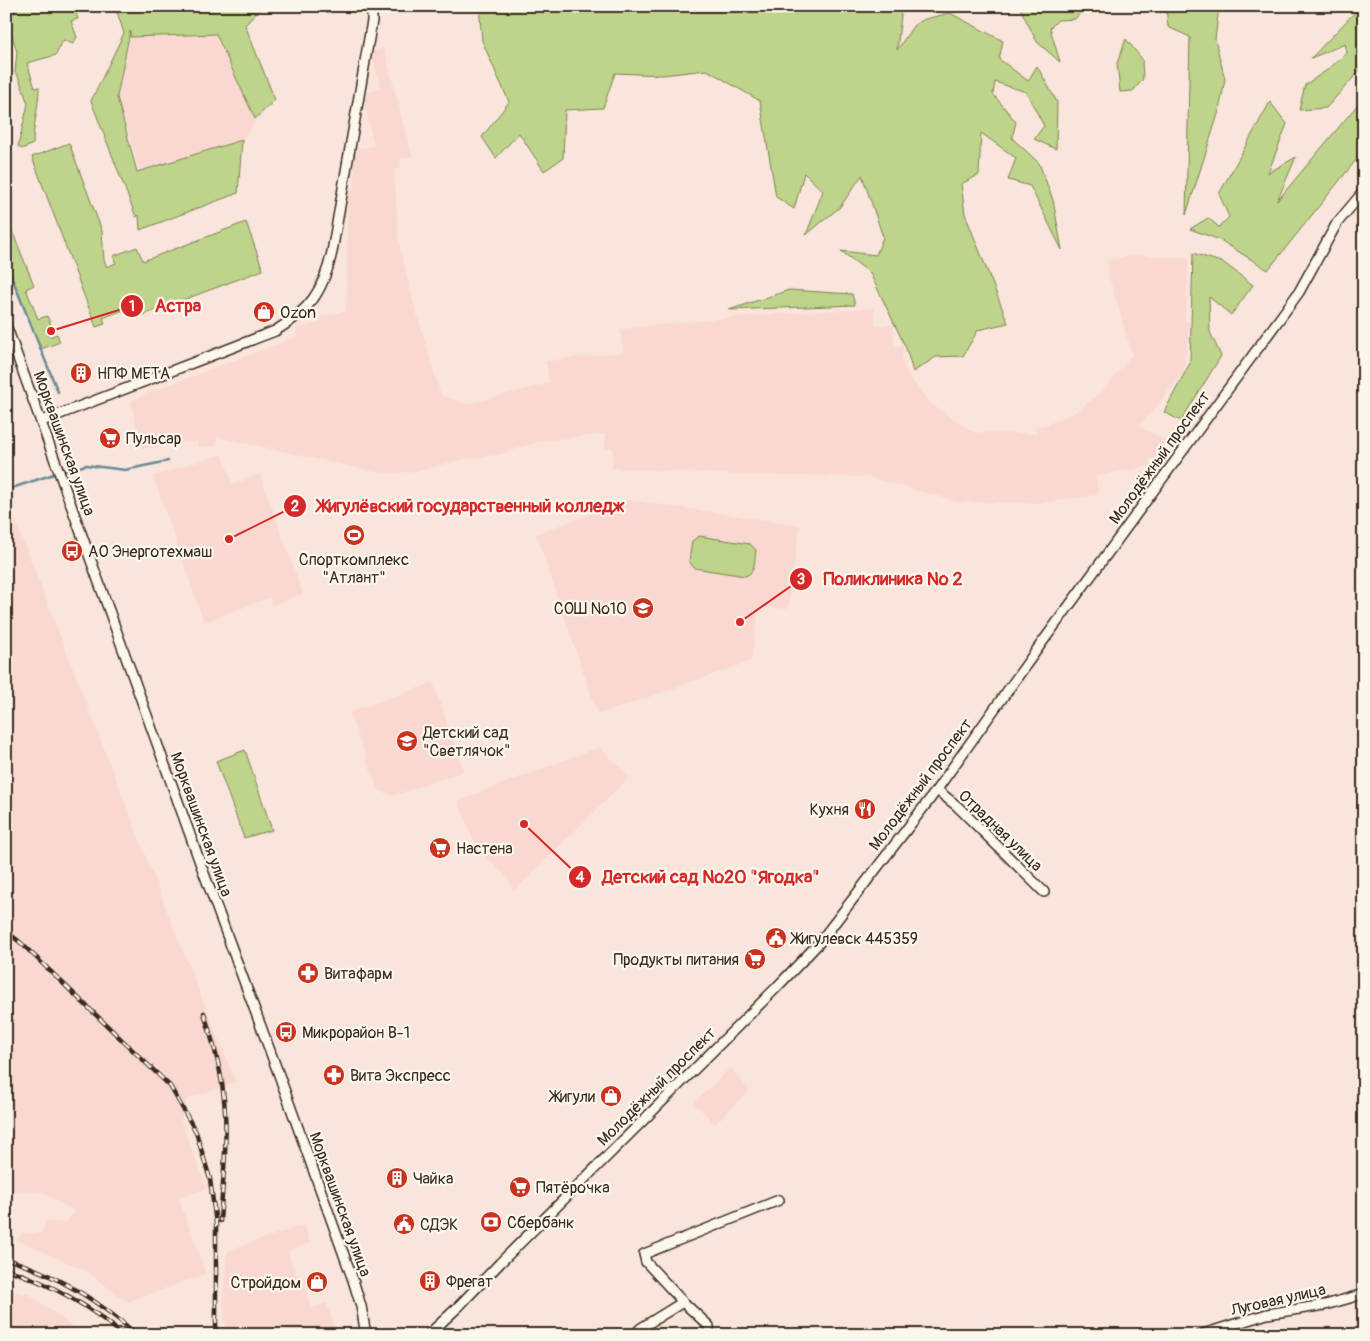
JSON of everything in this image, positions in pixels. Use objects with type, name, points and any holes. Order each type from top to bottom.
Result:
[{"type":"street","points":[[42,421],[275,331],[304,310],[314,300],[327,273],[372,21],[372,6]]},
{"type":"street","name":"Молодёжный проспект","points":[[428,1335],[807,957],[937,790],[1041,644],[1299,292],[1337,224],[1364,191]]},
{"type":"street","name":"Морквашинская улица","points":[[6,324],[346,1261],[361,1306],[366,1335]]},
{"type":"street","name":"Отрадная улица","points":[[937,790],[957,806],[1044,892]]},
{"type":"street","points":[[709,1335],[708,1326],[646,1262],[644,1254],[778,1200]]},
{"type":"street","name":"Луговая улица","points":[[1200,1335],[1267,1314],[1325,1304],[1364,1294]]},
{"type":"street","points":[[634,1335],[641,1328],[683,1302]]},
{"type":"shaded area","points":[[216,34],[255,119],[250,131],[242,140],[140,172],[118,97],[130,37]]},
{"type":"shaded area","points":[[384,48],[412,157],[400,159],[401,168],[394,170],[399,243],[412,297],[441,395],[468,404],[549,383],[546,361],[623,352],[620,329],[745,316],[874,308],[875,326],[893,325],[894,346],[903,346],[902,361],[909,377],[931,404],[973,432],[1036,434],[1035,427],[1046,425],[1074,413],[1105,389],[1132,354],[1109,277],[1107,260],[1138,255],[1189,258],[1185,321],[1190,322],[1183,373],[1139,426],[1168,442],[1155,459],[1149,458],[1150,466],[1096,476],[1098,495],[1038,503],[959,502],[869,477],[742,475],[612,468],[613,448],[605,448],[605,434],[541,441],[498,455],[459,460],[419,471],[384,474],[217,437],[217,446],[197,447],[197,441],[141,449],[131,401],[147,393],[297,337],[296,329],[321,322],[320,317],[346,311],[348,189],[354,188],[354,149],[374,146],[362,94],[381,89],[371,51]]},
{"type":"shaded area","points":[[222,454],[233,484],[260,474],[303,594],[272,605],[269,598],[204,622],[153,476]]},
{"type":"shaded area","name":"СОШ №10","points":[[628,500],[800,525],[788,609],[760,606],[751,661],[598,715],[536,534]]},
{"type":"shaded area","points":[[14,517],[173,926],[236,1082],[187,1099],[181,1121],[207,1188],[179,1198],[206,1274],[127,1302],[86,1271],[17,1240],[22,1233],[41,1233],[46,1221],[65,1223],[75,1211],[41,1192],[6,1190],[6,519]]},
{"type":"shaded area","name":"Детский сад \"Светлячок\"","points":[[433,683],[464,771],[393,796],[378,790],[349,712]]},
{"type":"shaded area","points":[[599,747],[630,777],[514,891],[507,877],[476,847],[458,801]]},
{"type":"shaded area","points":[[730,1068],[750,1090],[715,1124],[694,1103]]},
{"type":"shaded area","points":[[304,1225],[310,1243],[288,1251],[296,1275],[301,1274],[311,1308],[327,1303],[337,1335],[226,1335],[223,1299],[227,1252]]},
{"type":"shaded area","points":[[6,1289],[31,1295],[83,1335],[6,1335]]},
{"type":"green space","points":[[17,6],[74,6],[78,19],[71,21],[77,37],[73,44],[63,40],[56,55],[27,63],[35,88],[39,87],[39,94],[33,144],[22,149],[18,146],[28,104],[15,72],[17,52],[8,22],[12,19]]},
{"type":"green space","points":[[115,6],[263,6],[245,25],[275,100],[255,119],[216,34],[130,37],[130,31],[117,97],[137,172],[242,140],[238,193],[140,230],[139,215],[136,217],[91,101],[124,33]]},
{"type":"green space","points":[[479,6],[896,6],[901,15],[897,50],[914,25],[925,19],[950,13],[1003,41],[999,59],[1028,81],[1037,66],[1057,102],[1056,149],[1034,139],[1044,126],[1026,92],[995,82],[993,94],[1016,122],[1012,138],[1039,163],[1053,200],[1062,250],[1030,186],[1008,180],[1016,158],[981,133],[979,175],[961,184],[965,214],[1008,323],[978,330],[963,356],[936,357],[913,372],[906,348],[870,273],[841,251],[876,255],[883,237],[862,175],[840,207],[806,235],[823,191],[804,173],[794,209],[776,197],[760,101],[707,70],[662,75],[615,73],[603,108],[565,110],[563,158],[544,171],[519,133],[496,158],[482,137],[509,102],[482,41]]},
{"type":"green space","points":[[1019,6],[1086,6],[1075,19],[1058,20],[1050,28],[1060,62],[1037,42]]},
{"type":"green space","points":[[1166,6],[1219,6],[1215,40],[1225,79],[1219,111],[1186,215],[1190,37],[1168,27]]},
{"type":"green space","points":[[1361,6],[1364,6],[1363,67],[1326,108],[1299,110],[1305,85],[1347,53],[1345,44],[1311,58]]},
{"type":"green space","points":[[1126,39],[1142,59],[1143,79],[1133,91],[1120,92],[1117,63]]},
{"type":"green space","points":[[1364,97],[1364,150],[1268,270],[1220,240],[1190,229],[1208,218],[1219,227],[1229,217],[1219,194],[1270,102],[1287,124],[1268,173],[1296,157],[1277,201]]},
{"type":"green space","points":[[69,143],[102,231],[104,260],[107,267],[116,263],[113,256],[137,247],[143,261],[246,222],[263,270],[135,318],[131,307],[103,318],[105,324],[96,327],[32,157]]},
{"type":"green space","points":[[6,216],[34,285],[26,289],[38,319],[47,316],[51,325],[45,328],[49,337],[57,334],[60,342],[41,349],[6,263]]},
{"type":"green space","points":[[1193,253],[1224,263],[1253,285],[1231,315],[1209,297],[1210,332],[1221,356],[1181,421],[1164,412],[1190,363]]},
{"type":"green space","points":[[789,290],[852,294],[855,305],[729,310]]},
{"type":"green space","points":[[699,536],[750,544],[756,550],[753,569],[745,576],[694,568],[689,561],[692,541]]},
{"type":"green space","points":[[245,750],[272,830],[244,838],[216,761]]},
{"type":"waterway","points":[[6,263],[58,392]]},
{"type":"waterway","points":[[62,472],[86,465],[125,470],[168,461]]},
{"type":"waterway","points":[[6,490],[57,473]]},
{"type":"railway","points":[[6,931],[21,943],[170,1086],[196,1132],[210,1179],[216,1224],[216,1335]]},
{"type":"railway","points":[[204,1013],[218,1062],[225,1107],[225,1156],[220,1221]]},
{"type":"railway","points":[[6,1259],[42,1272],[76,1290],[108,1311],[137,1335]]},
{"type":"railway","points":[[6,1269],[38,1281],[68,1296],[96,1314],[123,1335]]},
{"type":"place","name":"Ozon","points":[[264,312]]},
{"type":"place","name":"Астра","points":[[51,331]]},
{"type":"place","name":"НПФ МЕТА","points":[[81,373]]},
{"type":"place","name":"Пульсар","points":[[110,438]]},
{"type":"place","name":"Спорткомплекс \"Атлант\"","points":[[354,535]]},
{"type":"place","name":"Жигулёвский государственный колледж","points":[[229,539]]},
{"type":"place","name":"АО Энерготехмаш","points":[[72,551]]},
{"type":"place","name":"СОШ №10","points":[[643,608]]},
{"type":"place","name":"Поликлиника № 2","points":[[740,622]]},
{"type":"place","name":"Детский сад \"Светлячок\"","points":[[407,741]]},
{"type":"place","name":"Кухня","points":[[865,809]]},
{"type":"place","name":"Детский сад №20 \"Ягодка\"","points":[[524,824]]},
{"type":"place","name":"Настена","points":[[440,848]]},
{"type":"place","name":"Жигулевск 445359","points":[[776,938]]},
{"type":"place","name":"Продукты питания","points":[[755,959]]},
{"type":"place","name":"Витафарм","points":[[308,973]]},
{"type":"place","name":"Микрорайон В-1","points":[[286,1032]]},
{"type":"place","name":"Вита Экспресс","points":[[334,1075]]},
{"type":"place","name":"Жигули","points":[[611,1096]]},
{"type":"place","name":"Чайка","points":[[397,1178]]},
{"type":"place","name":"Пятёрочка","points":[[520,1187]]},
{"type":"place","name":"Сбербанк","points":[[491,1222]]},
{"type":"place","name":"СДЭК","points":[[404,1224]]},
{"type":"place","name":"Фрегат","points":[[430,1281]]},
{"type":"place","name":"Стройдом","points":[[317,1282]]}]
